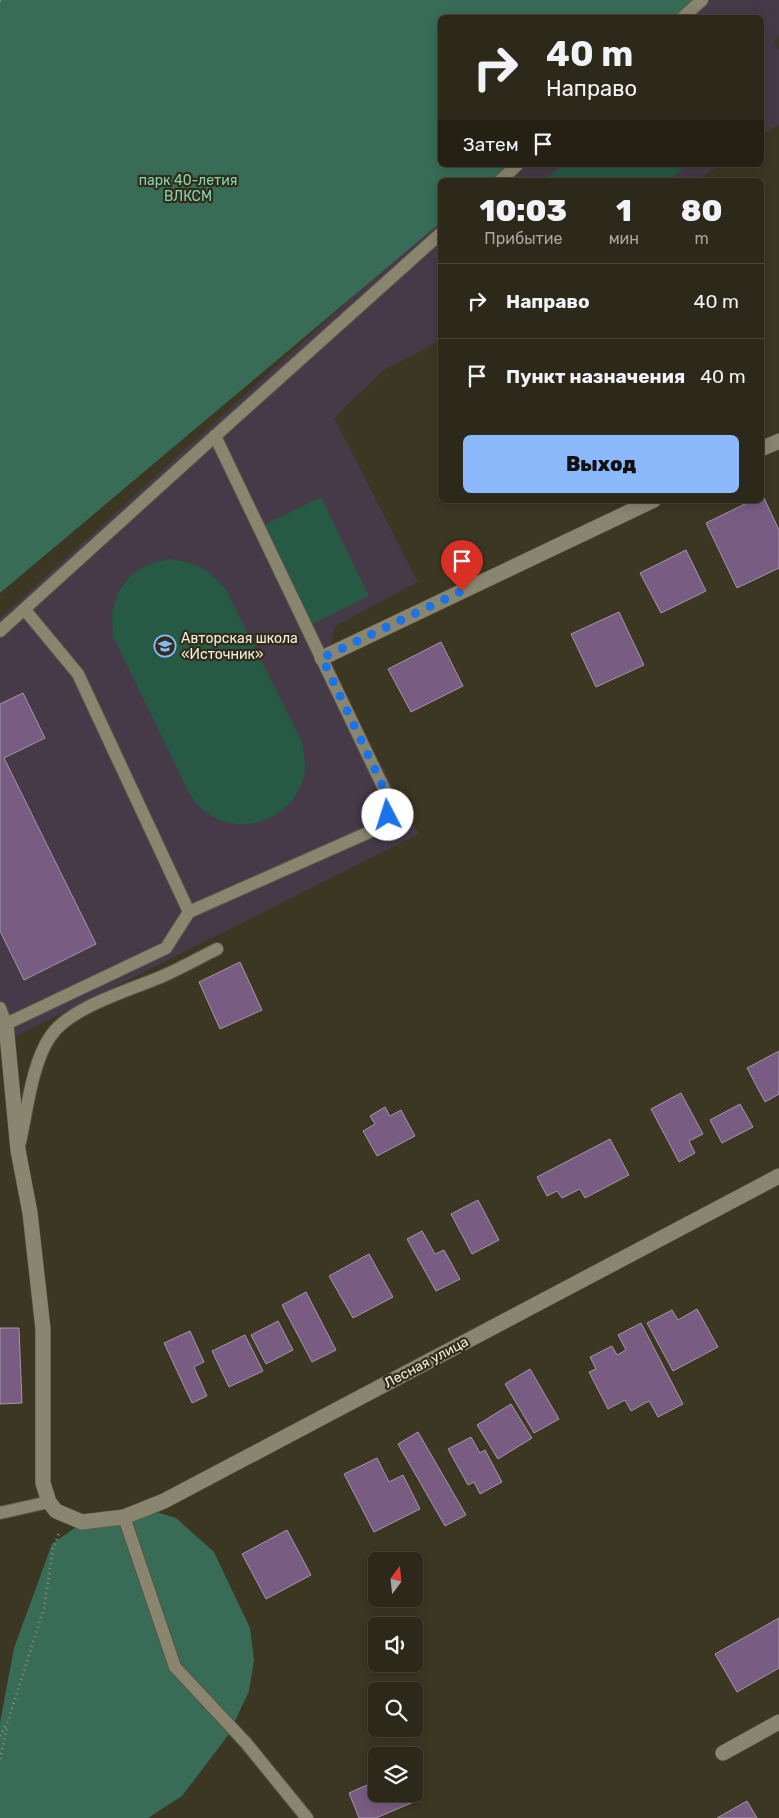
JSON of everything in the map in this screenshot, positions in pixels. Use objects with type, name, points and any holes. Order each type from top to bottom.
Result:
[{"type":"street","points":[[764,448],[779,440]]},
{"type":"street","points":[[322,658],[648,503]]},
{"type":"street","points":[[6,1024],[18,1150],[30,1213],[43,1329],[43,1483],[49,1502],[56,1511],[66,1516]]},
{"type":"street","name":"Лесная улица","points":[[66,1516],[82,1522],[124,1517],[173,1496],[779,1176]]},
{"type":"street","points":[[723,1753],[779,1722]]},
{"type":"lane","points":[[685,15],[702,0]]},
{"type":"lane","points":[[503,178],[516,167]]},
{"type":"lane","points":[[0,631],[438,236]]},
{"type":"lane","points":[[0,1008],[6,1024],[166,948],[189,912],[374,830],[388,815],[388,797],[215,436]]},
{"type":"lane","points":[[24,610],[78,674],[189,912]]},
{"type":"lane","points":[[18,1150],[37,1065],[50,1036],[64,1022],[78,1012],[165,975],[217,949]]},
{"type":"lane","points":[[0,1513],[49,1502]]},
{"type":"lane","points":[[124,1517],[174,1667],[246,1743],[307,1818]]},
{"type":"path","points":[[0,1759],[8,1721],[44,1608],[53,1549],[66,1516]]},
{"type":"path","points":[[0,1736],[8,1721]]},
{"type":"shaded area","points":[[679,0],[779,0],[779,36],[774,42],[779,51],[779,124],[764,134],[764,15],[663,15]]},
{"type":"shaded area","points":[[496,167],[717,167],[701,178],[483,178]]},
{"type":"shaded area","name":"Авторская школа «Источник»","points":[[438,219],[438,342],[385,369],[334,418],[418,582],[335,626],[326,665],[419,834],[0,1044],[0,618]]},
{"type":"green space","name":"парк 40-летия ВЛКСМ","points":[[0,0],[705,0],[686,15],[438,15],[438,167],[507,167],[493,178],[438,178],[438,225],[0,593]]},
{"type":"green space","points":[[560,167],[684,167],[672,178],[548,178]]},
{"type":"green space","points":[[321,497],[369,596],[312,624],[264,525]]},
{"type":"green space","points":[[170,559],[202,568],[226,590],[302,742],[305,771],[296,795],[273,816],[258,822],[243,824],[228,822],[213,817],[197,804],[188,791],[113,636],[112,615],[117,594],[130,576],[149,564]]},
{"type":"green space","points":[[153,1511],[176,1518],[214,1552],[250,1628],[254,1660],[249,1691],[229,1734],[182,1796],[148,1818],[0,1818],[0,1723],[14,1648],[52,1544],[89,1518]]},
{"type":"building","points":[[764,498],[779,530],[779,568],[737,588],[706,523],[747,503],[764,503]]},
{"type":"building","points":[[686,550],[706,591],[661,613],[640,573]]},
{"type":"building","points":[[619,612],[644,665],[596,687],[571,634]]},
{"type":"building","points":[[441,642],[463,686],[411,712],[388,669]]},
{"type":"building","points":[[23,693],[45,738],[4,758],[96,944],[24,980],[0,931],[0,704]]},
{"type":"building","points":[[240,962],[262,1010],[220,1029],[199,982]]},
{"type":"building","points":[[779,1051],[779,1094],[765,1102],[747,1068]]},
{"type":"building","points":[[681,1093],[703,1134],[689,1141],[695,1153],[679,1162],[651,1109]]},
{"type":"building","points":[[740,1104],[753,1127],[722,1143],[710,1120]]},
{"type":"building","points":[[385,1107],[390,1116],[401,1110],[415,1136],[377,1156],[363,1131],[375,1124],[370,1116]]},
{"type":"building","points":[[610,1139],[629,1175],[585,1198],[580,1189],[562,1198],[557,1191],[547,1196],[537,1177]]},
{"type":"building","points":[[478,1200],[499,1240],[472,1254],[451,1214]]},
{"type":"building","points":[[422,1231],[435,1254],[444,1250],[460,1279],[436,1291],[407,1239]]},
{"type":"building","points":[[369,1254],[393,1297],[353,1318],[329,1276]]},
{"type":"building","points":[[306,1292],[336,1350],[312,1362],[282,1305]]},
{"type":"building","points":[[697,1309],[718,1347],[673,1371],[647,1323],[672,1310],[678,1320]]},
{"type":"building","points":[[278,1321],[293,1350],[266,1364],[251,1335]]},
{"type":"building","points":[[641,1323],[683,1404],[658,1417],[649,1401],[631,1411],[625,1400],[608,1409],[589,1372],[596,1369],[590,1357],[612,1346],[617,1355],[626,1350],[618,1335]]},
{"type":"building","points":[[0,1328],[19,1328],[22,1403],[0,1404]]},
{"type":"building","points":[[190,1331],[204,1362],[194,1367],[207,1396],[192,1403],[164,1343]]},
{"type":"building","points":[[245,1335],[263,1371],[229,1387],[212,1351]]},
{"type":"building","points":[[530,1369],[559,1419],[534,1433],[505,1384]]},
{"type":"building","points":[[511,1404],[532,1438],[498,1459],[477,1425]]},
{"type":"building","points":[[418,1432],[466,1515],[445,1526],[398,1444]]},
{"type":"building","points":[[471,1437],[480,1453],[485,1450],[502,1482],[480,1494],[474,1482],[468,1485],[448,1449]]},
{"type":"building","points":[[377,1458],[389,1482],[403,1475],[420,1509],[374,1532],[344,1474]]},
{"type":"building","points":[[287,1530],[311,1575],[266,1599],[242,1554]]},
{"type":"building","points":[[779,1618],[779,1668],[737,1692],[715,1654]]},
{"type":"building","points":[[368,1785],[368,1802],[414,1802],[376,1818],[359,1818],[349,1793]]},
{"type":"building","points":[[747,1801],[757,1818],[717,1818]]},
{"type":"place","name":"Авторская школа «Источник»","points":[[165,646]]},
{"type":"route","points":[[388,815],[388,797],[322,658],[462,591]]}]
